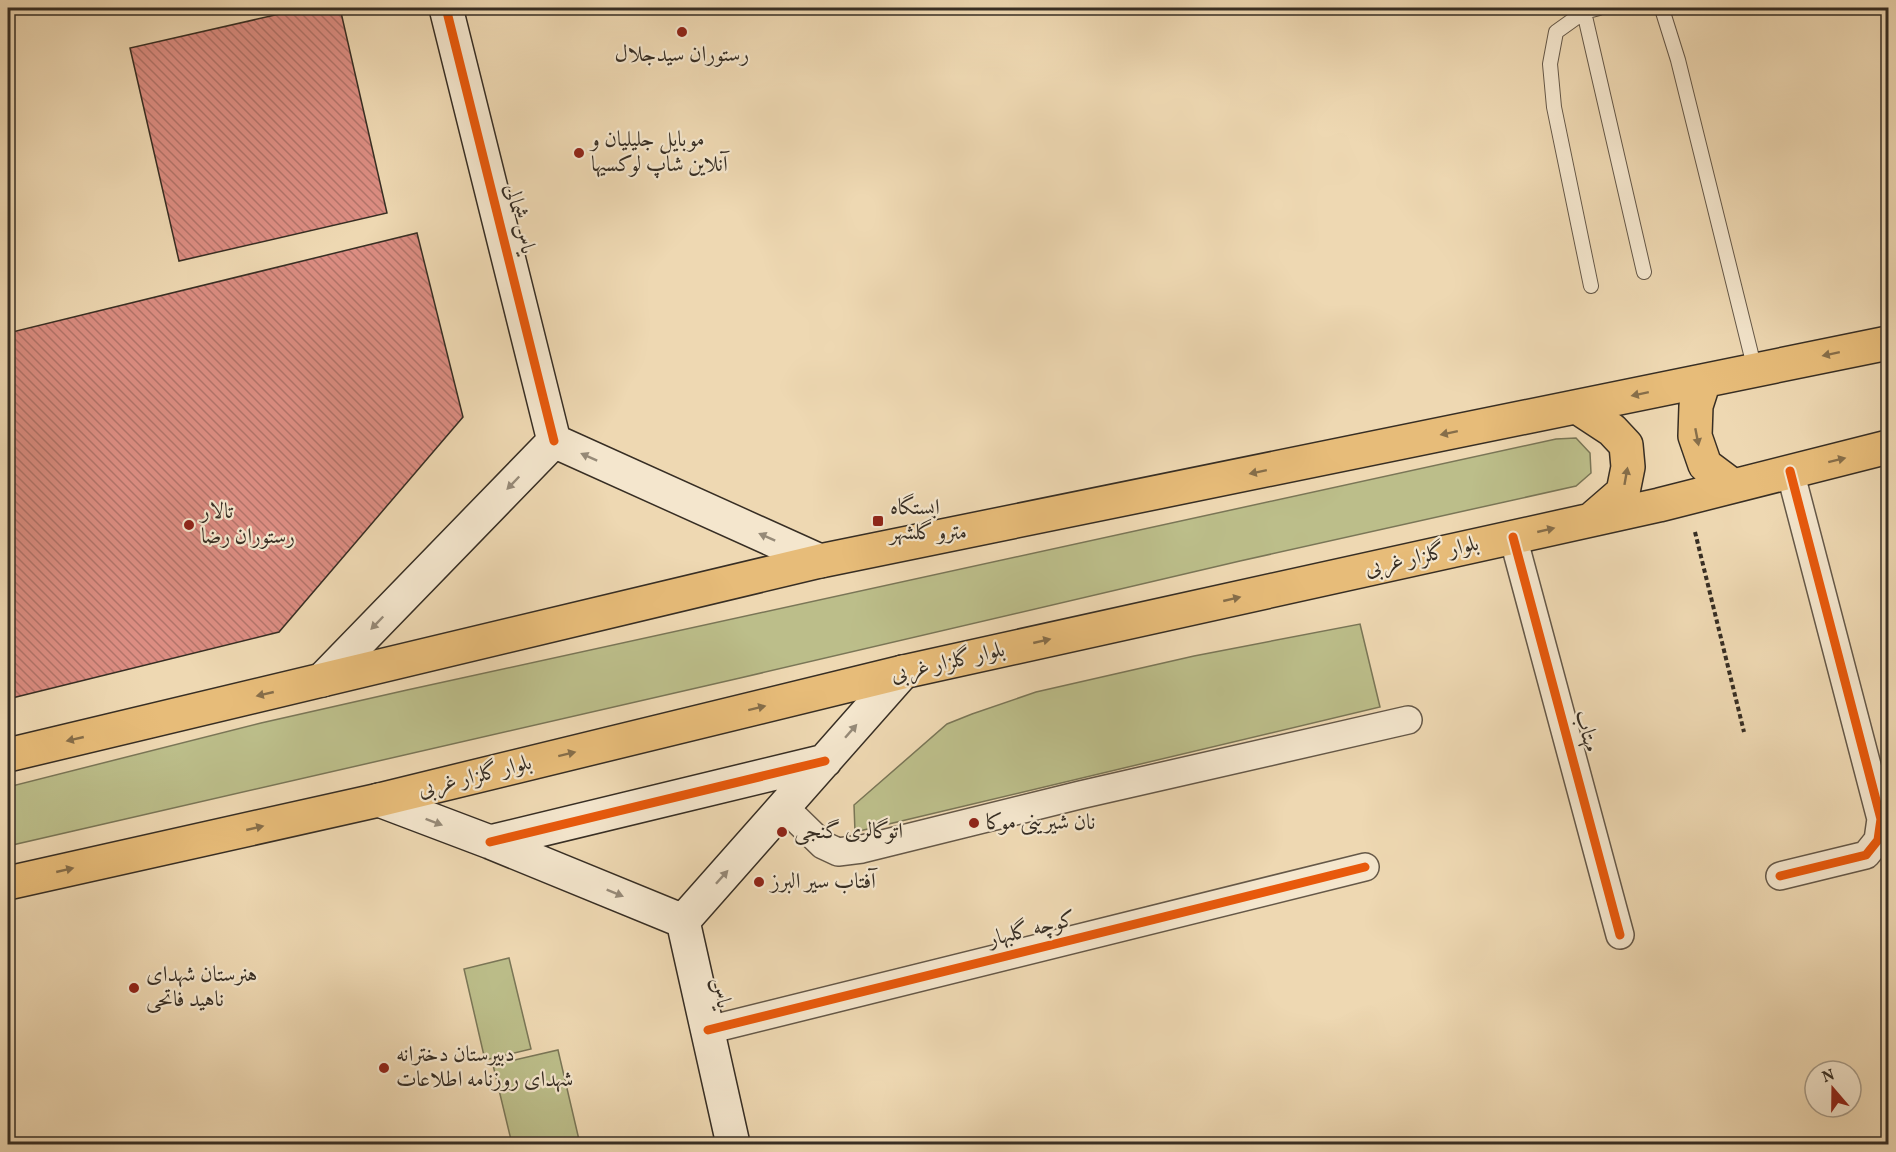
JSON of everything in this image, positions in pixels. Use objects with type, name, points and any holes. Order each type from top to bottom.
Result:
[{"type":"main road","points":[[8,755],[820,561],[1888,343]]},
{"type":"main road","points":[[1704,381],[1696,406],[1695,436],[1706,465],[1733,486]]},
{"type":"main road","points":[[1577,407],[1611,430],[1626,445],[1628,466],[1623,492],[1592,519]]},
{"type":"main road","name":"بلوار گلزار غربی","points":[[8,883],[379,800],[903,672],[1592,519],[1888,447]]},
{"type":"street","name":"یاس شمالی","points":[[446,8],[554,441]]},
{"type":"street","points":[[322,680],[554,441],[820,561]]},
{"type":"street","points":[[1779,876],[1866,855],[1878,840],[1881,819],[1790,471]]},
{"type":"street","name":"مهتاب","points":[[1513,537],[1620,935]]},
{"type":"street","points":[[379,800],[490,842],[683,921],[903,672]]},
{"type":"street","points":[[784,807],[823,844],[838,852],[862,849],[1080,795],[1408,720]]},
{"type":"street","points":[[490,842],[825,761]]},
{"type":"street","name":"کوچه گلبهار","points":[[708,1030],[1365,867]]},
{"type":"street","name":"یاس","points":[[683,921],[734,1144]]},
{"type":"lane","points":[[1591,285],[1554,107],[1550,64],[1556,32],[1584,12],[1599,8]]},
{"type":"lane","points":[[1659,8],[1662,9],[1678,60],[1755,370]]},
{"type":"lane","points":[[1584,12],[1644,272]]},
{"type":"path","points":[[1687,497],[1744,732]]},
{"type":"green space","points":[[1576,438],[1590,453],[1591,473],[1576,486],[1240,561],[8,846],[8,787],[261,723],[407,690],[1556,439]]},
{"type":"green space","points":[[1360,624],[1380,707],[855,832],[854,805],[947,724],[1036,692],[1194,656]]},
{"type":"green space","points":[[509,958],[531,1049],[485,1060],[464,969]]},
{"type":"green space","points":[[558,1050],[580,1144],[512,1144],[493,1065]]},
{"type":"building","points":[[306,8],[340,8],[387,213],[179,261],[130,48]]},
{"type":"building","name":"تالار رستوران رضا","points":[[417,233],[463,417],[279,632],[8,699],[8,333]]},
{"type":"cycle path","points":[[446,8],[554,441]]},
{"type":"cycle path","points":[[1780,876],[1866,855],[1878,840],[1881,819],[1790,471]]},
{"type":"cycle path","points":[[1513,537],[1620,935]]},
{"type":"cycle path","points":[[490,842],[825,761]]},
{"type":"cycle path","points":[[708,1030],[1365,867]]},
{"type":"place","name":"رستوران سیدجلال","points":[[682,32]]},
{"type":"place","name":"موبایل جلیلیان و آنلاین شاپ لوکسیها","points":[[579,153]]},
{"type":"place","name":"ایستگاه مترو گلشهر","points":[[878,521]]},
{"type":"place","name":"تالار رستوران رضا","points":[[189,525]]},
{"type":"place","name":"نان شیرینی موکا","points":[[974,823]]},
{"type":"place","name":"اتوگالری گنجی","points":[[782,832]]},
{"type":"place","name":"آفتاب سیر البرز","points":[[759,882]]},
{"type":"place","name":"هنرستان شهدای ناهید فاتحی","points":[[134,988]]},
{"type":"place","name":"دبیرستان دخترانه شهدای روزنامه اطلاعات","points":[[384,1068]]}]
